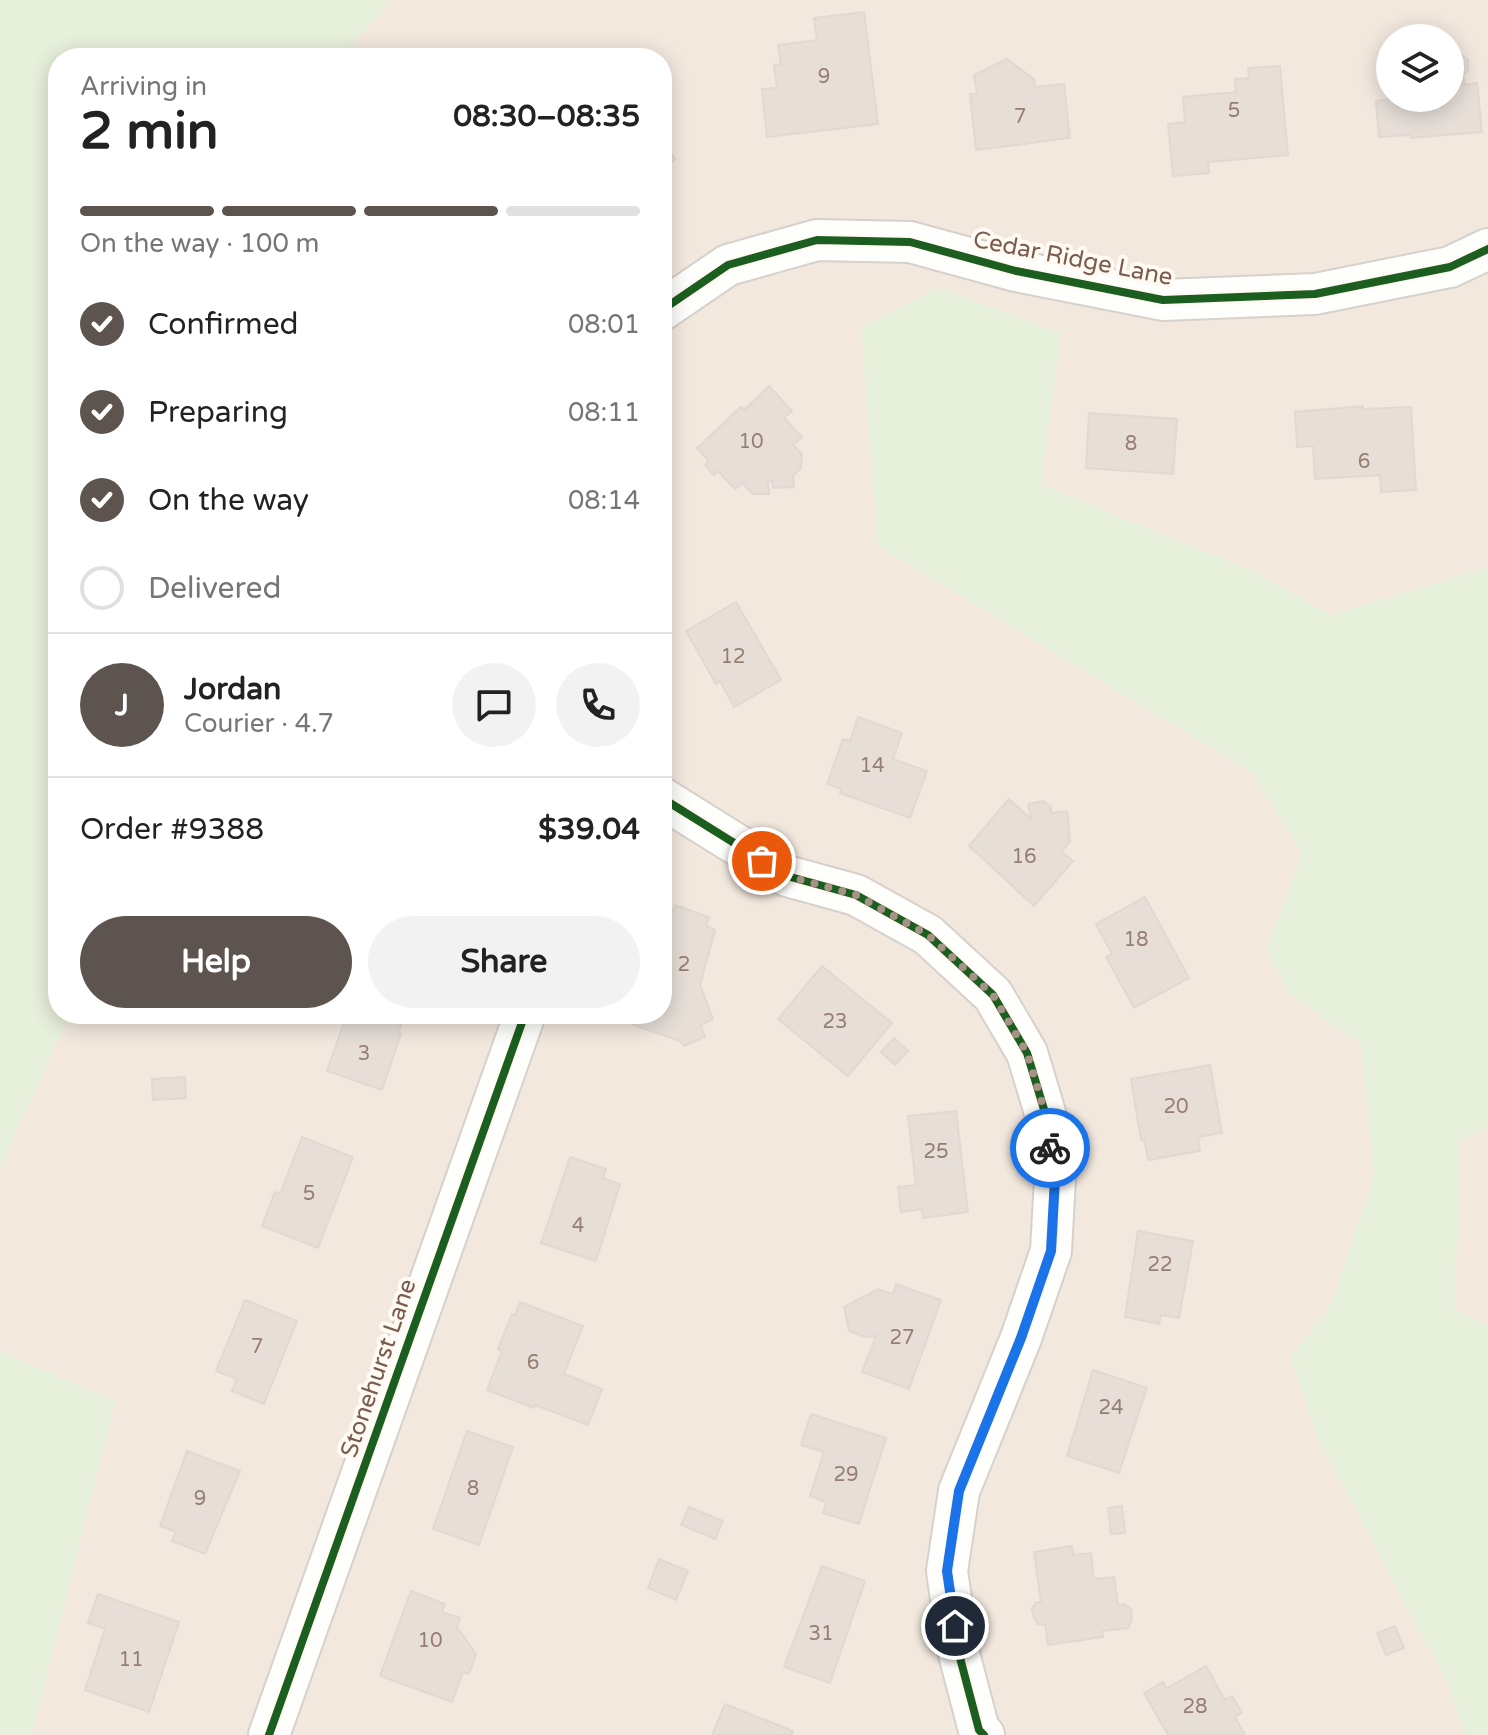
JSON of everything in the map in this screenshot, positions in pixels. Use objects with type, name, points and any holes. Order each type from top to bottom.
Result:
[{"type":"street","name":"Cedar Ridge Lane","points":[[672,303],[728,265],[817,240],[910,242],[1016,271],[1163,300],[1315,294],[1450,267],[1488,249]]},
{"type":"street","points":[[672,804],[787,876],[856,895],[928,935],[993,995],[1027,1053],[1046,1116],[1055,1179],[1051,1251],[1021,1338],[959,1491],[947,1571],[959,1654],[977,1733]]},
{"type":"street","name":"Stonehurst Lane","points":[[269,1735],[521,1024]]},
{"type":"shaded area","points":[[0,0],[1488,0],[1488,1735],[0,1735]]},
{"type":"green space","points":[[0,0],[392,0],[349,48],[48,48],[48,1024],[65,1024],[0,1167]]},
{"type":"green space","points":[[937,287],[1061,333],[1041,484],[1257,573],[1331,615],[1488,567],[1488,1129],[1460,1139],[1455,1310],[1488,1325],[1488,1735],[1466,1735],[1448,1685],[1318,1438],[1291,1358],[1331,1304],[1374,1177],[1361,1044],[1289,994],[1267,949],[1302,853],[1251,772],[878,546],[861,328]]},
{"type":"green space","points":[[0,1351],[115,1401],[32,1735],[0,1735]]},
{"type":"building","points":[[864,12],[878,124],[767,137],[762,89],[777,88],[774,65],[781,64],[778,45],[817,40],[814,18]]},
{"type":"building","points":[[1464,57],[1468,60],[1468,70],[1464,75]]},
{"type":"building","points":[[1007,59],[1034,79],[1035,87],[1064,84],[1070,138],[976,150],[970,94],[977,93],[974,75]]},
{"type":"building","points":[[1280,66],[1288,155],[1208,162],[1209,173],[1173,176],[1168,124],[1185,122],[1183,97],[1236,92],[1235,79],[1249,78],[1248,68]]},
{"type":"building","points":[[1464,80],[1465,85],[1477,83],[1482,132],[1411,138],[1410,135],[1379,137],[1377,112],[1464,112]]},
{"type":"building","points":[[769,386],[792,411],[784,418],[802,437],[793,445],[802,454],[801,468],[793,476],[794,487],[773,488],[772,481],[768,481],[769,494],[753,494],[742,483],[735,489],[718,471],[714,475],[705,465],[709,461],[697,448]]},
{"type":"building","points":[[1363,406],[1363,409],[1411,407],[1416,490],[1381,492],[1380,475],[1315,479],[1313,446],[1297,447],[1295,412]]},
{"type":"building","points":[[1089,413],[1177,419],[1173,474],[1086,468]]},
{"type":"building","points":[[736,602],[781,680],[734,707],[720,681],[716,684],[686,631]]},
{"type":"building","points":[[858,717],[902,733],[893,759],[927,771],[910,818],[840,793],[841,789],[827,784],[843,739],[850,741]]},
{"type":"building","points":[[1009,799],[1031,819],[1028,804],[1043,801],[1051,807],[1051,813],[1067,811],[1070,842],[1061,851],[1073,861],[1034,906],[969,846]]},
{"type":"building","points":[[1145,897],[1189,978],[1134,1008],[1106,957],[1112,954],[1096,924]]},
{"type":"building","points":[[675,905],[709,917],[706,926],[715,930],[700,985],[713,1019],[701,1025],[705,1037],[684,1046],[680,1041],[633,1025],[672,1024],[672,914]]},
{"type":"building","points":[[822,966],[892,1023],[848,1076],[778,1019]]},
{"type":"building","points":[[343,1024],[401,1024],[398,1033],[401,1034],[382,1090],[327,1071]]},
{"type":"building","points":[[894,1038],[908,1051],[895,1065],[881,1052]]},
{"type":"building","points":[[1210,1065],[1222,1133],[1198,1137],[1200,1151],[1148,1160],[1144,1139],[1141,1140],[1131,1079]]},
{"type":"building","points":[[185,1077],[186,1098],[153,1100],[152,1079]]},
{"type":"building","points":[[956,1111],[968,1212],[923,1218],[922,1209],[901,1212],[898,1187],[916,1185],[908,1116]]},
{"type":"building","points":[[302,1137],[353,1157],[318,1248],[262,1226],[275,1192],[280,1194]]},
{"type":"building","points":[[570,1157],[606,1169],[603,1178],[620,1184],[596,1261],[541,1243]]},
{"type":"building","points":[[1138,1231],[1193,1241],[1179,1318],[1161,1315],[1159,1324],[1125,1317]]},
{"type":"building","points":[[896,1284],[941,1300],[909,1389],[862,1372],[876,1336],[865,1337],[849,1331],[844,1307],[878,1289],[893,1294]]},
{"type":"building","points":[[245,1300],[297,1321],[264,1404],[232,1391],[237,1379],[216,1371]]},
{"type":"building","points":[[520,1302],[583,1326],[564,1374],[602,1389],[588,1425],[487,1390],[502,1351],[498,1349]]},
{"type":"building","points":[[1093,1370],[1147,1388],[1119,1473],[1067,1456]]},
{"type":"building","points":[[811,1414],[886,1438],[859,1524],[823,1513],[826,1502],[810,1496],[824,1452],[801,1445]]},
{"type":"building","points":[[467,1431],[513,1447],[479,1545],[433,1529]]},
{"type":"building","points":[[187,1451],[240,1471],[205,1554],[172,1541],[176,1532],[160,1526]]},
{"type":"building","points":[[1122,1506],[1125,1533],[1111,1534],[1108,1508]]},
{"type":"building","points":[[689,1507],[723,1521],[715,1539],[681,1525]]},
{"type":"building","points":[[1072,1546],[1073,1555],[1091,1553],[1094,1579],[1114,1577],[1118,1605],[1124,1604],[1131,1609],[1132,1620],[1128,1628],[1102,1631],[1103,1637],[1048,1645],[1045,1624],[1038,1625],[1032,1609],[1036,1602],[1041,1602],[1034,1552]]},
{"type":"building","points":[[659,1559],[688,1571],[676,1600],[648,1588]]},
{"type":"building","points":[[822,1566],[865,1581],[830,1683],[784,1667]]},
{"type":"building","points":[[411,1591],[445,1604],[442,1612],[460,1618],[457,1627],[476,1654],[469,1674],[463,1672],[452,1702],[380,1676]]},
{"type":"building","points":[[98,1594],[179,1622],[149,1712],[85,1690],[105,1629],[88,1623]]},
{"type":"building","points":[[1395,1626],[1404,1648],[1386,1655],[1377,1633]]},
{"type":"building","points":[[1206,1666],[1225,1700],[1232,1696],[1242,1713],[1235,1717],[1245,1735],[1168,1735],[1144,1693],[1163,1682],[1167,1688]]},
{"type":"building","points":[[725,1704],[793,1731],[791,1735],[712,1735]]},
{"type":"cycle path","points":[[672,303],[728,265],[817,240],[910,242],[1016,271],[1163,300],[1315,294],[1450,267],[1488,249]]},
{"type":"cycle path","points":[[672,804],[787,876],[856,895],[928,935],[993,995],[1027,1053],[1046,1116],[1055,1179],[1051,1251],[1021,1338],[959,1491],[947,1571],[959,1654],[979,1730],[984,1735]]},
{"type":"cycle path","points":[[269,1735],[521,1024]]},
{"type":"way so far","points":[[762,861],[787,876],[856,895],[928,935],[993,995],[1027,1053],[1046,1116],[1050,1148]]},
{"type":"route","points":[[955,1626],[947,1571],[959,1491],[1021,1338],[1051,1251],[1055,1179],[1050,1148]]}]
